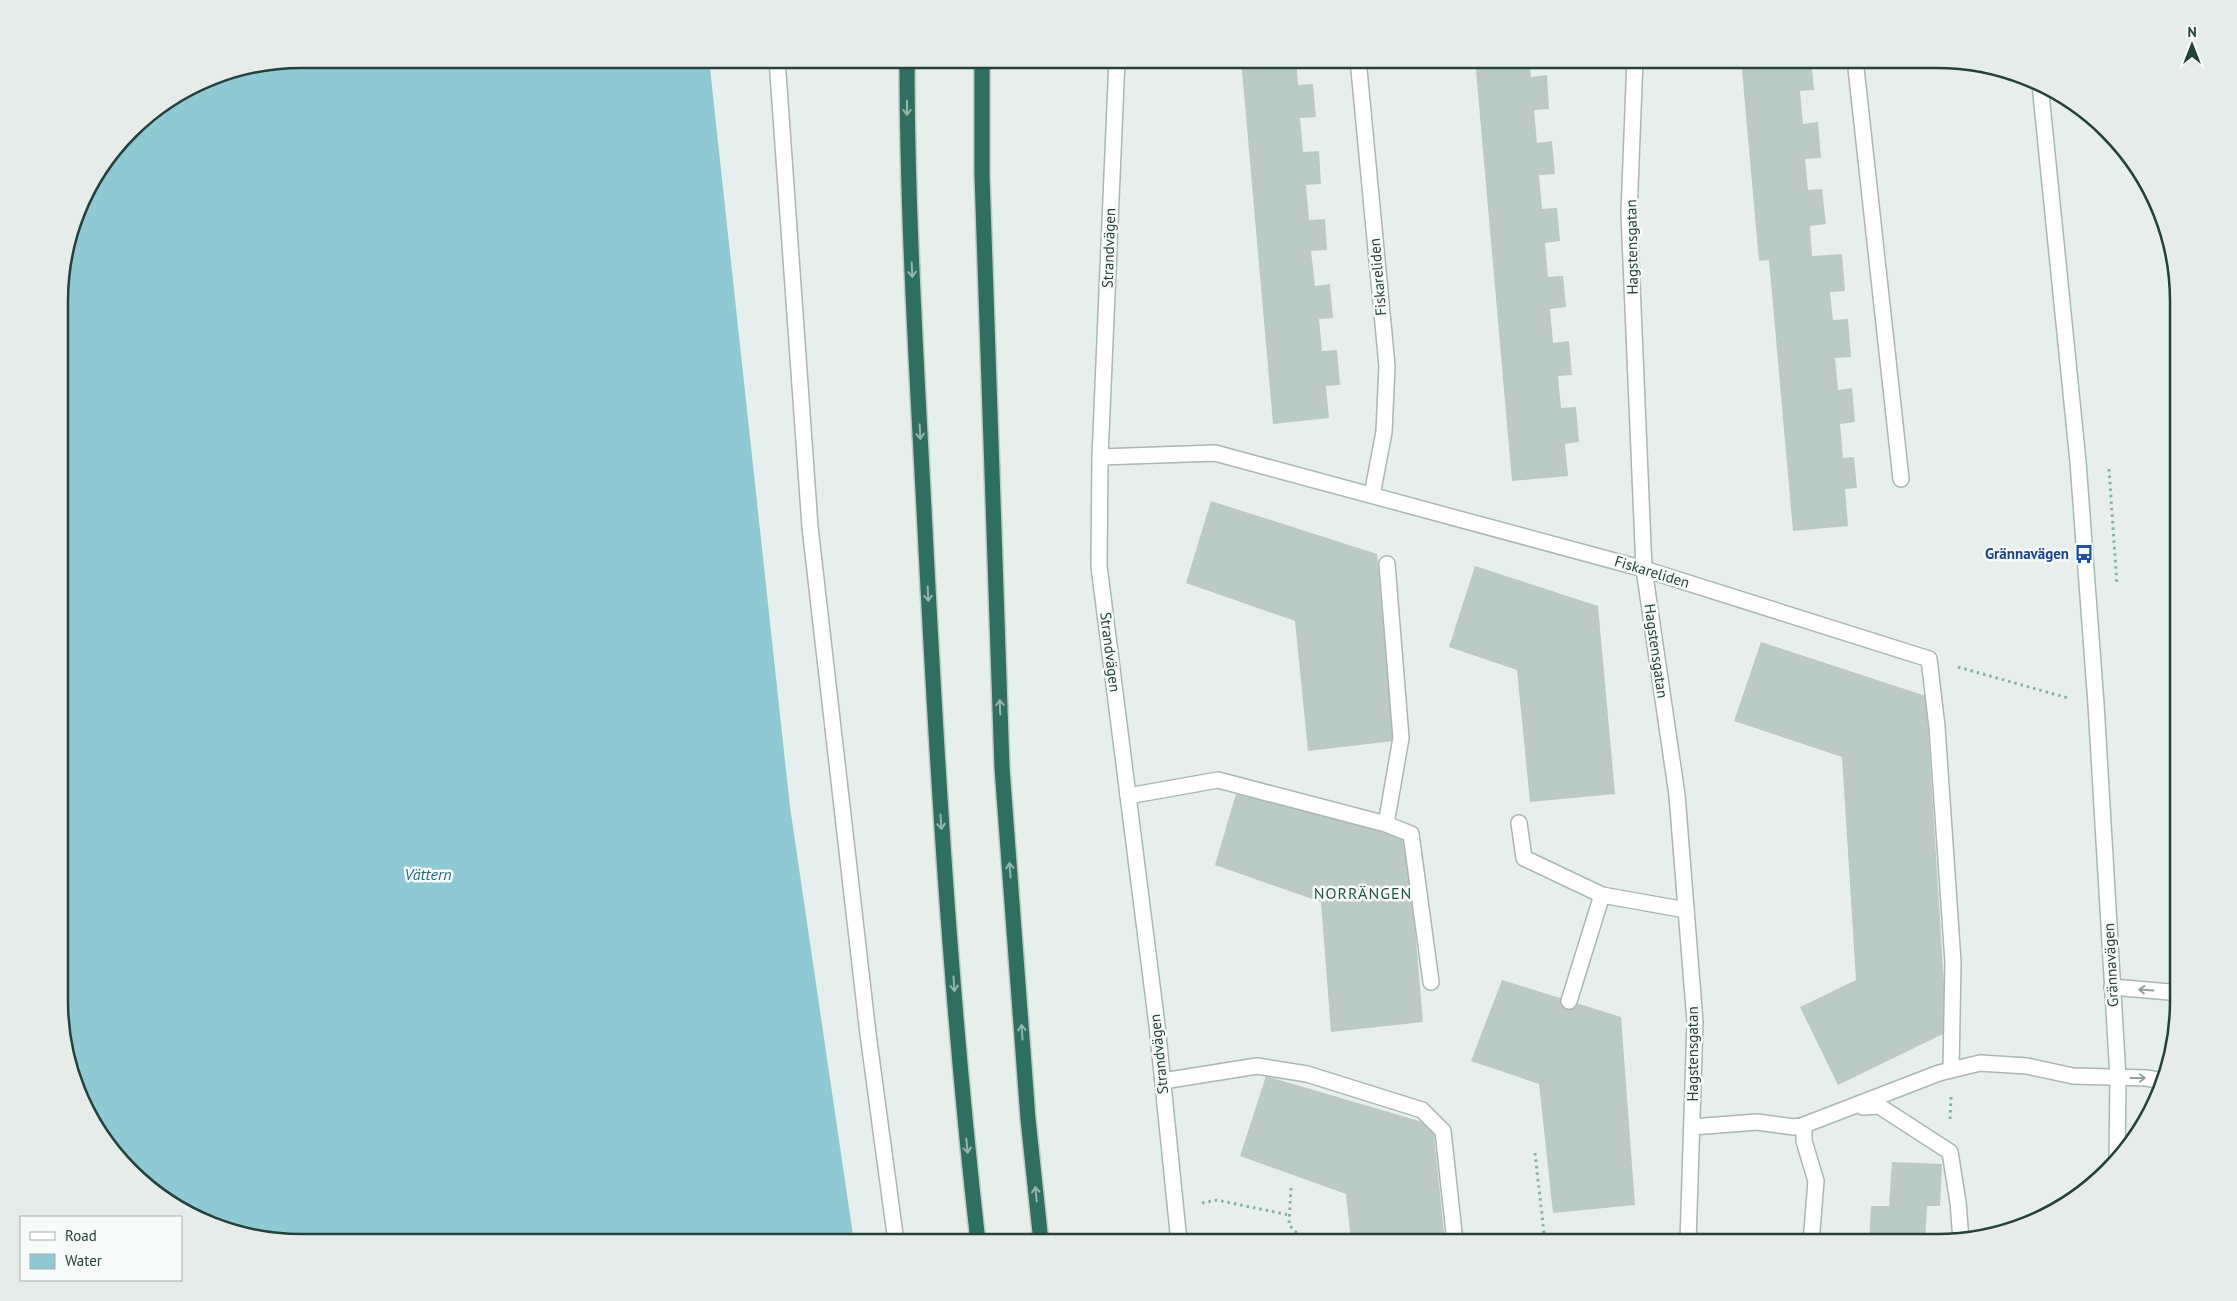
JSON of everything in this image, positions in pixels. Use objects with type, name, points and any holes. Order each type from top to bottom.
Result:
[{"type":"highway","points":[[907,68],[907,172],[938,774],[966,1137],[977,1234]]},
{"type":"highway","points":[[982,68],[982,175],[1002,768],[1028,1119],[1040,1234]]},
{"type":"street","points":[[778,68],[810,527],[868,1034],[895,1234]]},
{"type":"street","name":"Strandvägen","points":[[1117,68],[1100,457],[1099,566],[1163,1081],[1179,1234]]},
{"type":"street","name":"Fiskareliden","points":[[1359,68],[1387,366],[1384,432],[1372,495]]},
{"type":"street","name":"Hagstensgatan","points":[[1635,68],[1629,213],[1644,569],[1677,796],[1695,1022],[1688,1234]]},
{"type":"street","points":[[1856,68],[1901,479]]},
{"type":"street","name":"Grännavägen","points":[[2041,93],[2078,462],[2096,704],[2118,1078],[2117,1147]]},
{"type":"street","name":"Fiskareliden","points":[[1100,457],[1214,453],[1644,569],[1929,658]]},
{"type":"street","points":[[1386,824],[1401,738],[1387,564]]},
{"type":"street","points":[[1929,658],[1937,727],[1953,962],[1951,1070]]},
{"type":"street","points":[[1128,796],[1218,780],[1386,824],[1411,834],[1431,982]]},
{"type":"street","points":[[1519,822],[1524,858],[1602,895],[1686,910]]},
{"type":"street","points":[[1569,1001],[1602,895]]},
{"type":"street","points":[[2112,987],[2170,992]]},
{"type":"street","points":[[1692,1127],[1756,1122],[1794,1127],[1804,1125],[1951,1070],[1980,1063],[2026,1066],[2073,1076],[2155,1080]]},
{"type":"street","points":[[1163,1081],[1258,1066],[1307,1074],[1422,1110],[1443,1131],[1454,1234]]},
{"type":"street","points":[[1849,1108],[1879,1106],[1950,1152],[1958,1202],[1960,1232]]},
{"type":"street","points":[[1804,1125],[1804,1141],[1816,1181],[1812,1234]]},
{"type":"path","points":[[1929,658],[2057,696],[2096,704]]},
{"type":"path","points":[[1950,1152],[1951,1070]]},
{"type":"path","points":[[1534,1153],[1544,1234]]},
{"type":"path","points":[[1291,1188],[1289,1225],[1298,1234]]},
{"type":"path","points":[[1177,1209],[1217,1200],[1289,1215]]},
{"type":"water","name":"Vättern","points":[[710,68],[790,807],[853,1234],[301,1234],[270,1232],[240,1226],[211,1216],[184,1202],[147,1176],[125,1154],[107,1130],[85,1090],[75,1061],[68,1016],[68,285],[75,240],[85,211],[107,171],[125,147],[147,125],[171,107],[211,85],[240,75],[270,69]]},
{"type":"building","points":[[1242,68],[1297,68],[1298,85],[1313,84],[1316,117],[1300,118],[1303,152],[1319,151],[1321,184],[1306,185],[1309,220],[1325,219],[1327,250],[1311,251],[1315,286],[1330,284],[1333,318],[1319,319],[1322,351],[1337,350],[1340,385],[1326,386],[1329,418],[1273,424]]},
{"type":"building","points":[[1476,68],[1530,68],[1531,77],[1547,75],[1549,109],[1534,110],[1537,143],[1552,141],[1555,174],[1539,175],[1542,209],[1557,208],[1560,241],[1545,243],[1548,277],[1563,276],[1566,307],[1550,309],[1553,343],[1569,341],[1572,375],[1558,376],[1561,408],[1576,407],[1579,442],[1565,444],[1568,476],[1512,481]]},
{"type":"building","points":[[1742,68],[1812,68],[1814,90],[1800,91],[1803,124],[1818,122],[1821,158],[1805,159],[1808,190],[1822,189],[1826,224],[1810,226],[1812,256],[1842,254],[1845,291],[1830,292],[1833,320],[1848,319],[1851,357],[1835,358],[1838,390],[1852,388],[1855,422],[1840,424],[1843,458],[1854,457],[1857,488],[1845,489],[1848,526],[1793,531],[1769,260],[1759,261]]},
{"type":"building","points":[[1211,501],[1377,554],[1394,741],[1308,751],[1295,621],[1186,583]]},
{"type":"building","points":[[1475,566],[1598,606],[1615,794],[1530,802],[1517,670],[1449,647]]},
{"type":"building","points":[[1761,642],[1926,696],[1947,1032],[1838,1085],[1800,1007],[1856,980],[1842,757],[1734,721]]},
{"type":"building","points":[[1238,787],[1407,836],[1423,1022],[1331,1032],[1321,902],[1215,865]]},
{"type":"building","points":[[1502,980],[1621,1017],[1635,1205],[1553,1213],[1539,1084],[1471,1061]]},
{"type":"building","points":[[1266,1076],[1433,1125],[1444,1234],[1350,1234],[1346,1194],[1240,1156]]},
{"type":"building","points":[[1892,1162],[1942,1164],[1940,1206],[1927,1206],[1925,1234],[1869,1234],[1871,1206],[1889,1206]]},
{"type":"place","name":"Grännavägen","points":[[2084,554]]},
{"type":"district","name":"NORRÄNGEN","points":[[1363,893]]}]
